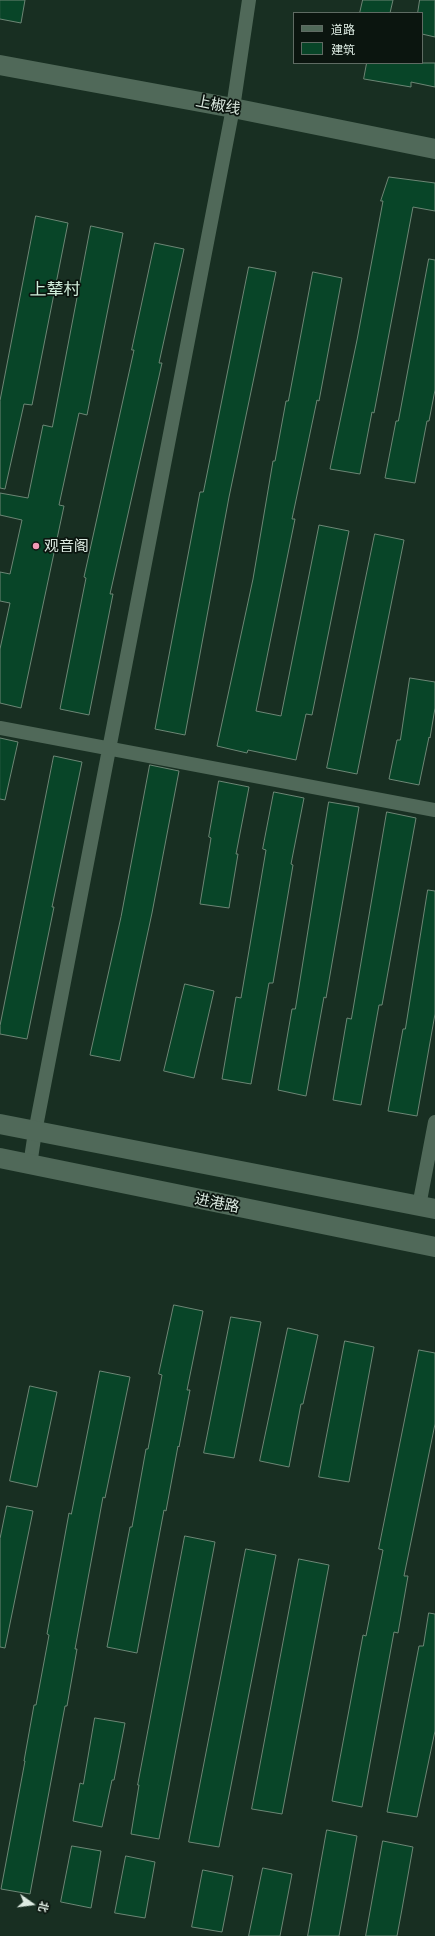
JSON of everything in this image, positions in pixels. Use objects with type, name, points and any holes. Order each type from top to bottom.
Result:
[{"type":"main road","name":"上椒线","points":[[0,65],[233,108],[435,149]]},
{"type":"main road","points":[[0,1124],[427,1208]]},
{"type":"main road","name":"进港路","points":[[0,1158],[435,1247]]},
{"type":"street","points":[[30,1165],[35,1132],[233,108],[249,0]]},
{"type":"street","points":[[0,728],[435,810]]},
{"type":"street","points":[[427,1208],[435,1122]]},
{"type":"building","points":[[0,0],[25,0],[21,23],[0,19]]},
{"type":"building","points":[[363,0],[393,0],[390,12],[360,12]]},
{"type":"building","points":[[420,0],[435,0],[435,37],[423,34],[423,12],[418,12]]},
{"type":"building","points":[[435,63],[435,87],[411,82],[411,87],[364,79],[367,64]]},
{"type":"building","points":[[389,177],[435,183],[435,211],[413,207],[374,413],[372,412],[360,474],[330,469],[357,340],[383,201],[381,201]]},
{"type":"building","points":[[36,216],[68,223],[32,405],[24,404],[5,489],[0,488],[0,401]]},
{"type":"building","points":[[91,226],[123,233],[87,415],[79,413],[59,505],[64,506],[21,708],[0,703],[0,649],[10,603],[0,601],[0,572],[10,574],[22,520],[0,515],[0,493],[28,498],[43,425],[52,427]]},
{"type":"building","points":[[155,243],[184,249],[159,363],[162,363],[110,594],[113,594],[89,715],[60,709],[86,578],[84,577],[134,350],[132,350]]},
{"type":"building","points":[[429,259],[435,260],[435,390],[429,421],[427,421],[415,483],[385,478],[396,421],[398,421]]},
{"type":"building","points":[[249,267],[276,272],[229,497],[185,735],[155,729],[200,492],[203,492]]},
{"type":"building","points":[[313,272],[342,278],[319,401],[317,400],[292,519],[295,519],[256,711],[281,716],[319,525],[349,531],[312,715],[306,714],[296,760],[248,750],[247,753],[217,746],[253,579],[273,461],[275,461],[286,401],[288,401]]},
{"type":"building","points":[[375,534],[404,540],[357,774],[327,768]]},
{"type":"building","points":[[410,678],[435,682],[435,708],[430,738],[429,737],[419,785],[389,779],[397,740],[400,740]]},
{"type":"building","points":[[0,738],[18,742],[5,800],[0,799]]},
{"type":"building","points":[[54,756],[82,762],[27,1039],[0,1034],[0,1026]]},
{"type":"building","points":[[150,765],[179,771],[152,913],[120,1061],[90,1055],[121,917]]},
{"type":"building","points":[[219,781],[249,787],[236,854],[238,854],[229,908],[200,904],[211,838],[209,837]]},
{"type":"building","points":[[274,792],[304,798],[291,864],[293,865],[273,983],[269,983],[251,1084],[222,1079],[236,997],[241,998],[266,850],[263,849]]},
{"type":"building","points":[[329,802],[359,807],[326,998],[324,997],[306,1096],[278,1090],[292,1009],[295,1009]]},
{"type":"building","points":[[387,812],[416,818],[382,1005],[379,1005],[361,1105],[333,1100],[347,1018],[351,1019]]},
{"type":"building","points":[[428,890],[435,891],[435,1014],[417,1116],[388,1111],[403,1029],[405,1029]]},
{"type":"building","points":[[185,984],[214,991],[194,1078],[164,1071]]},
{"type":"building","points":[[174,1305],[203,1311],[187,1390],[190,1390],[179,1447],[178,1446],[166,1511],[164,1510],[137,1653],[107,1647],[130,1527],[132,1527],[146,1449],[148,1449],[162,1375],[159,1374]]},
{"type":"building","points":[[231,1317],[261,1322],[234,1458],[204,1453]]},
{"type":"building","points":[[288,1328],[318,1335],[303,1404],[301,1404],[289,1467],[260,1461]]},
{"type":"building","points":[[345,1341],[374,1347],[349,1482],[319,1477]]},
{"type":"building","points":[[419,1350],[435,1353],[435,1424],[404,1576],[408,1576],[398,1633],[394,1632],[362,1807],[332,1801],[363,1635],[366,1636],[383,1550],[379,1549]]},
{"type":"building","points":[[100,1371],[130,1377],[105,1498],[103,1497],[75,1649],[77,1649],[67,1706],[65,1706],[30,1894],[1,1889],[34,1705],[36,1705],[49,1635],[47,1634],[69,1513],[71,1514]]},
{"type":"building","points":[[30,1386],[57,1392],[37,1487],[10,1481]]},
{"type":"building","points":[[7,1506],[33,1511],[5,1648],[0,1647],[0,1539]]},
{"type":"building","points":[[185,1536],[215,1542],[159,1839],[131,1834],[138,1785]]},
{"type":"building","points":[[246,1549],[276,1555],[219,1847],[189,1842]]},
{"type":"building","points":[[299,1559],[329,1565],[282,1814],[252,1809]]},
{"type":"building","points":[[429,1613],[435,1614],[435,1731],[417,1817],[387,1812],[419,1646],[423,1646]]},
{"type":"building","points":[[95,1718],[125,1723],[114,1780],[112,1780],[102,1827],[73,1821],[80,1783],[83,1784]]},
{"type":"building","points":[[327,1830],[357,1836],[346,1898],[339,1936],[308,1936]]},
{"type":"building","points":[[383,1841],[413,1847],[402,1909],[397,1936],[366,1936]]},
{"type":"building","points":[[72,1846],[101,1851],[91,1908],[61,1902]]},
{"type":"building","points":[[126,1856],[155,1862],[145,1918],[115,1913]]},
{"type":"building","points":[[263,1868],[292,1874],[280,1936],[249,1936]]},
{"type":"building","points":[[203,1870],[233,1876],[222,1932],[192,1927]]},
{"type":"place","name":"观音阁","points":[[36,546]]},
{"type":"district","name":"上辇村","points":[[55,289]]}]
